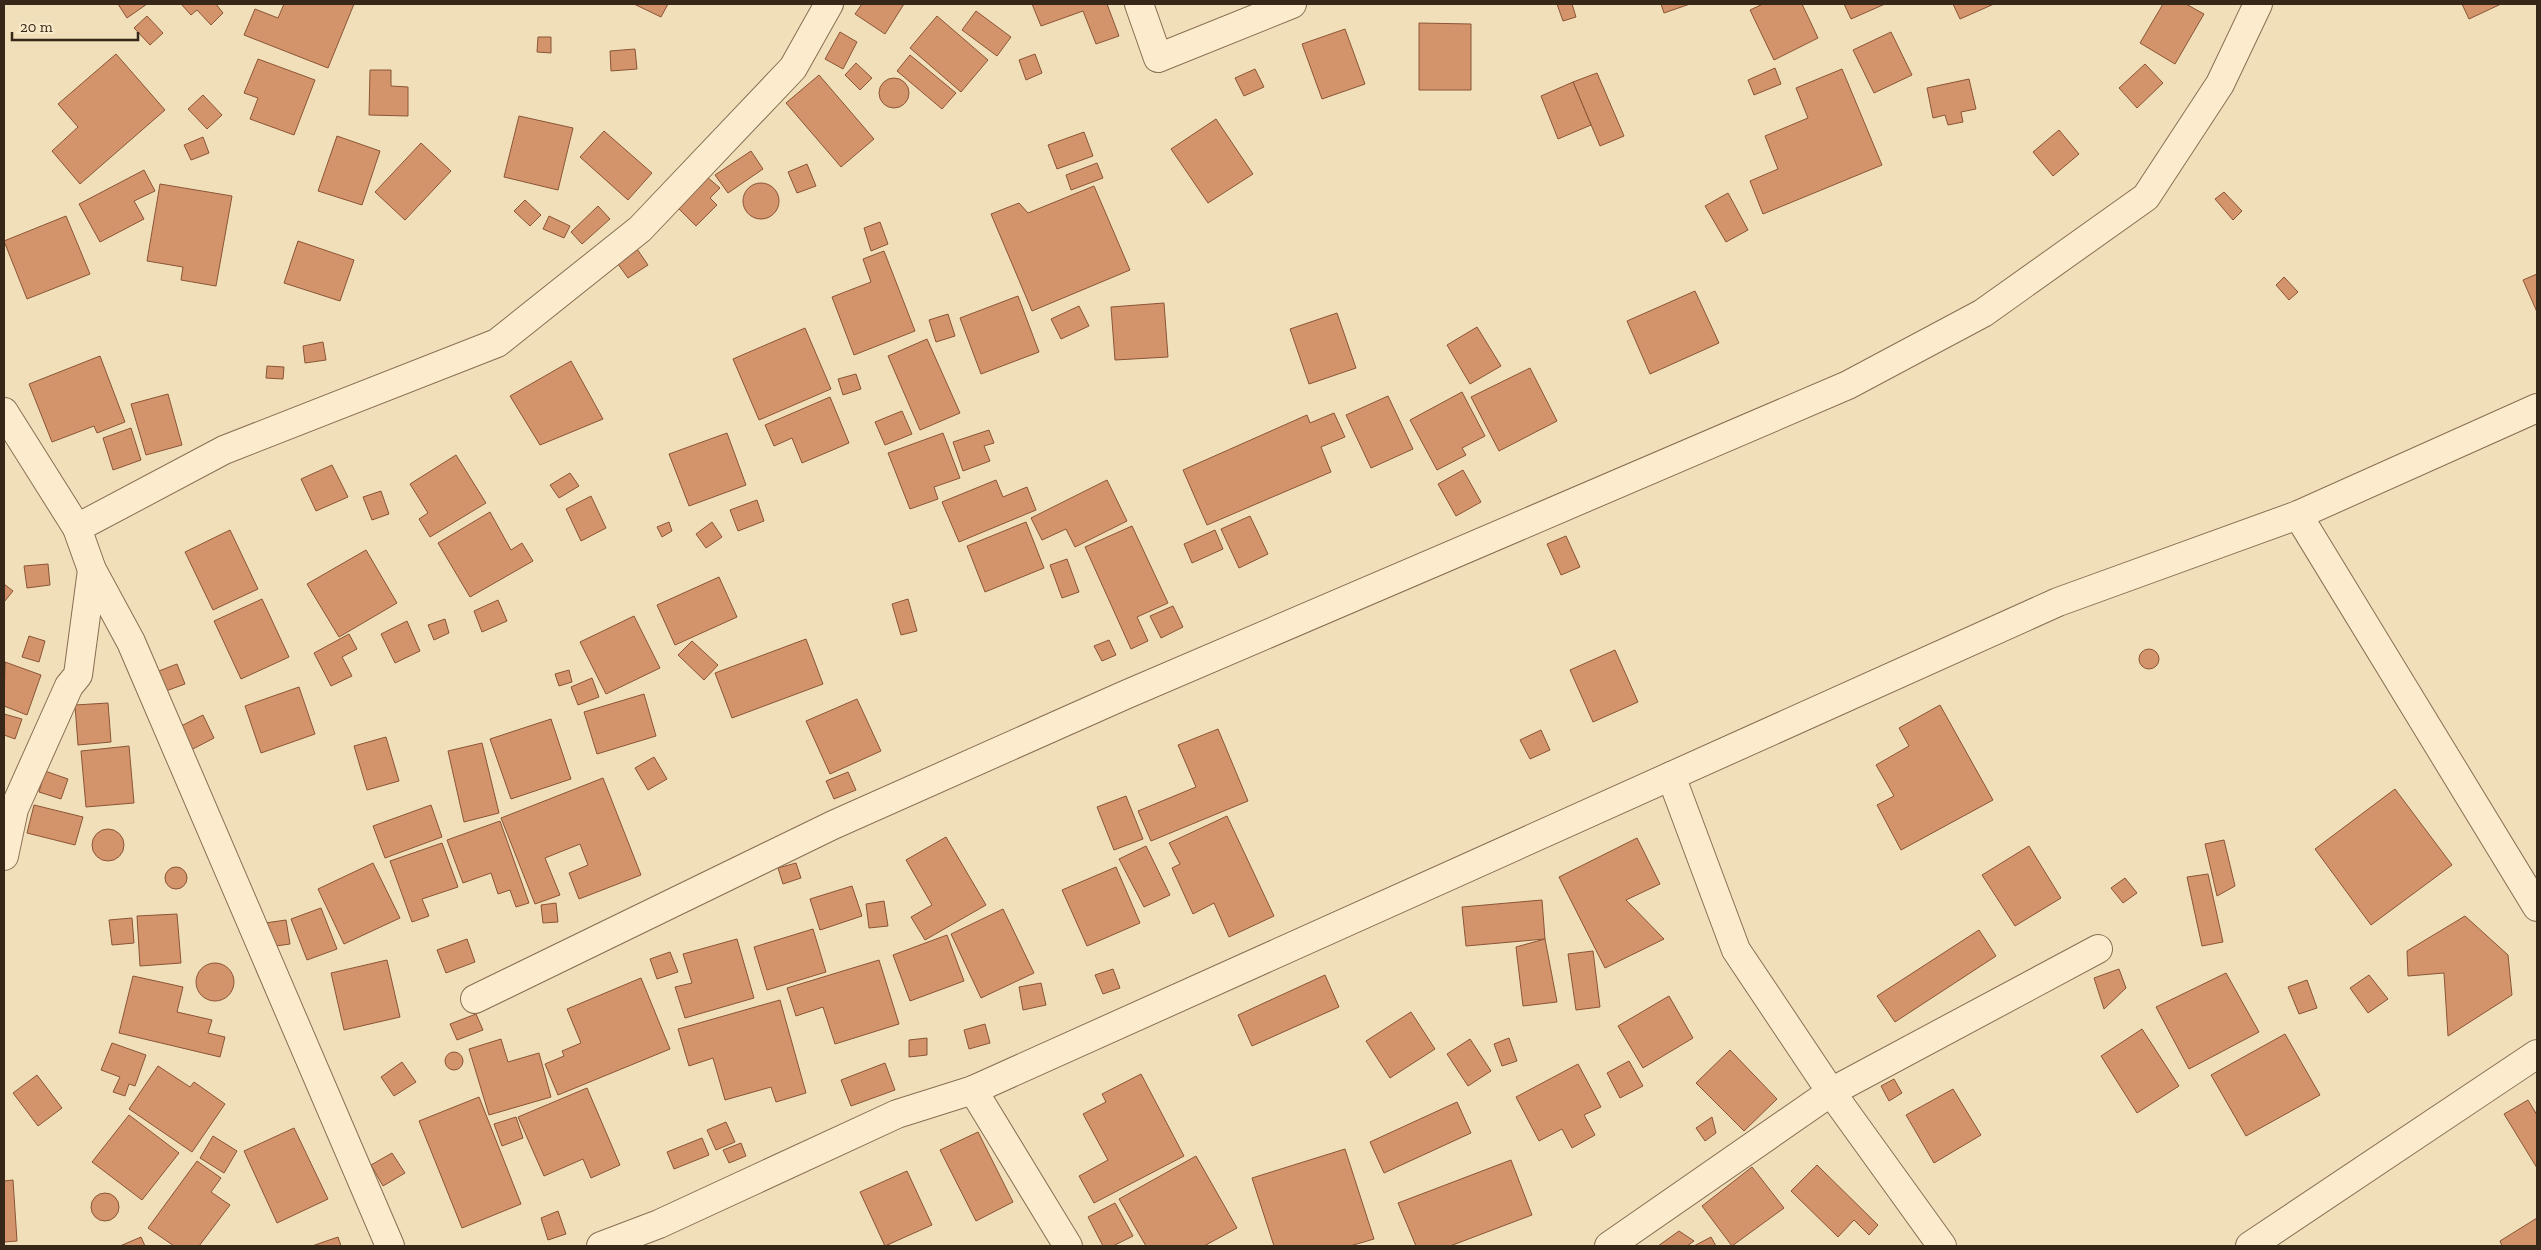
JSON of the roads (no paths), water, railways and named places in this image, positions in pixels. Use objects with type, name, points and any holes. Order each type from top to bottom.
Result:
[{"type":"street","points":[[77,528],[224,450],[497,343],[640,229],[792,68],[829,4]]},
{"type":"street","points":[[1139,4],[1158,58],[1292,4]]},
{"type":"street","points":[[475,999],[833,825],[1125,695],[1848,385],[1983,313],[2146,197],[2220,84],[2258,4]]},
{"type":"street","points":[[601,1246],[659,1224],[897,1114],[973,1090],[2058,602],[2298,515],[2537,408]]},
{"type":"street","points":[[4,412],[77,528],[92,570],[131,642],[390,1246]]},
{"type":"street","points":[[2298,515],[2537,907]]},
{"type":"street","points":[[4,856],[14,809],[69,686],[78,675],[92,570]]},
{"type":"street","points":[[1672,776],[1736,950],[1831,1092],[1942,1246]]},
{"type":"street","points":[[1609,1246],[1831,1092],[2098,949]]},
{"type":"street","points":[[2250,1246],[2537,1054]]},
{"type":"street","points":[[973,1090],[1068,1246]]}]
